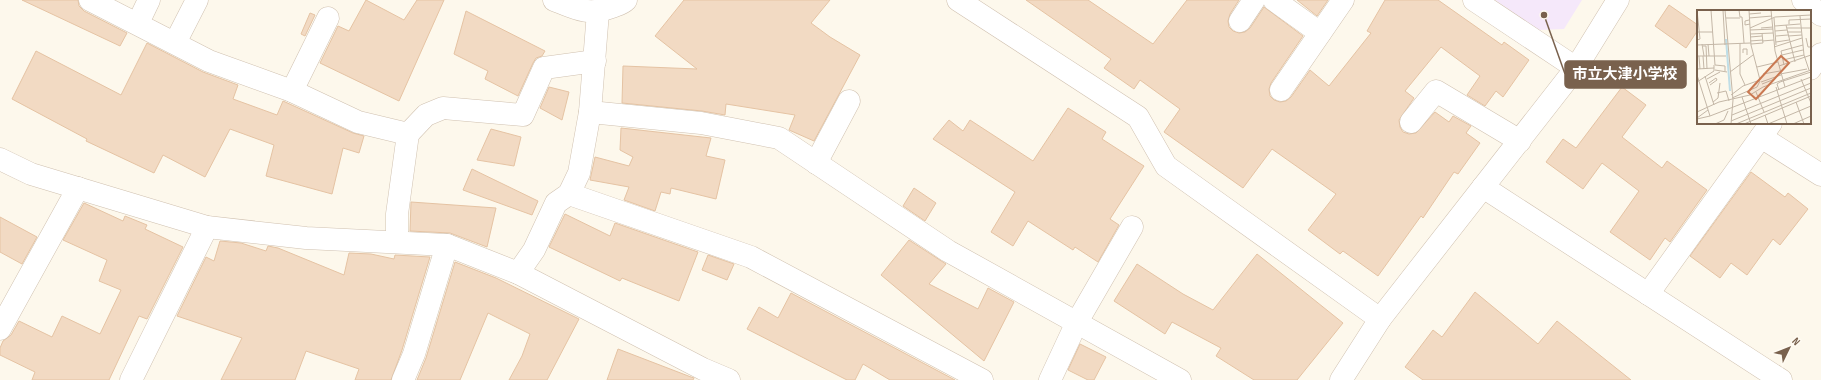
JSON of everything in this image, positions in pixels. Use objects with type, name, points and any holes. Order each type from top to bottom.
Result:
[{"type":"street","points":[[90,0],[138,23],[209,61],[292,91],[358,122],[408,134]]},
{"type":"street","points":[[138,23],[149,0]]},
{"type":"street","points":[[175,43],[197,0]]},
{"type":"street","points":[[554,0],[578,9],[598,12],[626,0]]},
{"type":"street","points":[[958,0],[1138,117],[1166,166],[1380,319]]},
{"type":"street","points":[[1240,20],[1254,0]]},
{"type":"street","points":[[1274,0],[1320,34]]},
{"type":"street","points":[[1281,90],[1343,0]]},
{"type":"street","points":[[1474,0],[1576,68]]},
{"type":"street","points":[[1341,380],[1380,319],[1576,68],[1618,0]]},
{"type":"street","points":[[1803,0],[1821,15]]},
{"type":"street","points":[[518,273],[534,250],[556,203],[568,194],[578,173],[590,112],[598,12]]},
{"type":"street","points":[[292,91],[328,18]]},
{"type":"street","points":[[1811,68],[1821,54]]},
{"type":"street","points":[[397,242],[397,214],[408,134],[426,115],[443,108],[523,115],[544,68],[594,61]]},
{"type":"street","points":[[1411,122],[1436,91],[1520,141]]},
{"type":"street","points":[[816,163],[849,101]]},
{"type":"street","points":[[590,112],[701,123],[779,138],[948,251],[1078,322],[1168,377]]},
{"type":"street","points":[[1648,294],[1766,130],[1821,175]]},
{"type":"street","points":[[0,159],[30,174],[207,227],[306,238],[447,245],[518,273],[701,374],[729,380]]},
{"type":"street","points":[[1483,187],[1781,380]]},
{"type":"street","points":[[0,329],[78,188]]},
{"type":"street","points":[[568,194],[751,257],[982,380]]},
{"type":"street","points":[[131,380],[207,227]]},
{"type":"street","points":[[1050,380],[1078,322],[1132,227]]},
{"type":"street","points":[[403,380],[414,354],[447,245]]},
{"type":"shaded area","points":[[1495,0],[1582,0],[1564,29],[1538,30]]},
{"type":"building","points":[[22,0],[78,0],[79,6],[84,11],[127,33],[120,46]]},
{"type":"building","points":[[366,0],[404,20],[417,0],[444,0],[399,101],[320,63],[338,26],[349,31]]},
{"type":"building","points":[[684,0],[830,0],[811,23],[830,37],[860,55],[814,141],[789,130],[795,115],[726,104],[725,115],[702,111],[622,103],[623,66],[697,69],[655,36]]},
{"type":"building","points":[[1026,0],[1088,0],[1153,44],[1187,0],[1239,0],[1230,14],[1228,21],[1229,27],[1233,31],[1239,33],[1245,32],[1250,28],[1264,7],[1303,36],[1271,83],[1269,89],[1270,96],[1274,100],[1280,102],[1286,101],[1291,97],[1310,70],[1329,86],[1371,33],[1367,31],[1385,0],[1438,0],[1502,45],[1504,42],[1529,60],[1503,97],[1496,91],[1485,106],[1467,95],[1480,76],[1441,47],[1405,91],[1414,98],[1399,120],[1400,127],[1403,132],[1409,134],[1416,133],[1435,112],[1449,122],[1453,116],[1471,126],[1466,133],[1480,143],[1458,174],[1454,172],[1423,218],[1421,216],[1378,276],[1343,251],[1340,254],[1308,230],[1336,194],[1272,149],[1243,188],[1164,132],[1180,109],[1140,80],[1134,89],[1104,68],[1111,59]]},
{"type":"building","points":[[1297,0],[1328,0],[1317,16]]},
{"type":"building","points":[[1669,5],[1697,24],[1697,32],[1686,48],[1655,26]]},
{"type":"building","points":[[466,11],[545,51],[542,56],[536,58],[533,63],[518,96],[485,79],[488,71],[454,54]]},
{"type":"building","points":[[310,13],[315,15],[305,36],[301,34]]},
{"type":"building","points":[[147,43],[203,72],[238,85],[233,99],[277,115],[283,101],[353,133],[364,136],[359,153],[343,148],[332,194],[266,176],[274,145],[230,129],[205,177],[163,155],[154,173],[86,141],[87,139],[12,99],[36,51],[121,95]]},
{"type":"building","points":[[549,87],[569,92],[562,120],[540,108]]},
{"type":"building","points":[[1622,87],[1646,105],[1622,137],[1662,168],[1667,161],[1707,190],[1670,242],[1665,238],[1650,260],[1610,232],[1639,191],[1602,163],[1583,189],[1546,162],[1563,139],[1576,148]]},
{"type":"building","points":[[1068,108],[1106,132],[1102,139],[1144,166],[1110,219],[1119,225],[1098,262],[1075,247],[1073,250],[1028,221],[1013,246],[991,232],[1015,192],[933,139],[949,120],[963,131],[970,120],[1033,161]]},
{"type":"building","points":[[621,128],[711,138],[706,156],[725,160],[716,199],[671,188],[670,194],[661,192],[655,211],[624,200],[629,187],[590,180],[595,157],[629,166],[633,157],[620,150]]},
{"type":"building","points":[[491,129],[521,137],[514,166],[477,160]]},
{"type":"building","points":[[472,169],[538,201],[532,215],[463,190]]},
{"type":"building","points":[[1751,172],[1785,197],[1788,193],[1808,209],[1780,245],[1773,239],[1747,275],[1731,263],[1720,278],[1690,256]]},
{"type":"building","points":[[914,188],[936,203],[925,221],[903,206]]},
{"type":"building","points":[[411,202],[496,208],[487,247],[450,233],[410,231]]},
{"type":"building","points":[[84,203],[123,221],[125,216],[147,225],[145,229],[183,247],[147,319],[139,316],[109,380],[32,380],[35,372],[0,355],[0,348],[3,341],[11,335],[19,321],[52,337],[62,316],[100,334],[121,290],[99,281],[107,260],[63,240]]},
{"type":"building","points":[[565,214],[610,236],[615,223],[698,252],[679,301],[622,278],[620,281],[549,247]]},
{"type":"building","points":[[0,217],[37,237],[22,264],[0,252]]},
{"type":"building","points":[[909,240],[946,264],[929,284],[978,309],[988,288],[1014,302],[984,361],[881,275]]},
{"type":"building","points":[[220,241],[241,243],[266,251],[268,246],[278,248],[344,275],[349,253],[371,254],[394,259],[395,255],[430,257],[402,350],[391,380],[355,380],[359,369],[306,351],[295,380],[221,380],[242,338],[177,316],[206,257],[214,261]]},
{"type":"building","points":[[1257,254],[1343,323],[1297,380],[1254,380],[1216,356],[1221,348],[1172,322],[1165,334],[1114,301],[1137,264],[1183,294],[1213,310]]},
{"type":"building","points":[[708,255],[734,264],[727,280],[702,270]]},
{"type":"building","points":[[455,262],[496,278],[579,319],[547,380],[509,380],[522,356],[530,334],[488,313],[460,380],[417,380],[426,358]]},
{"type":"building","points":[[1475,292],[1538,344],[1557,321],[1631,380],[1423,380],[1405,367],[1433,330],[1442,337]]},
{"type":"building","points":[[791,293],[955,380],[890,380],[863,364],[855,380],[847,380],[747,329],[759,307],[778,318]]},
{"type":"building","points":[[1080,344],[1106,357],[1094,380],[1088,380],[1068,370]]},
{"type":"building","points":[[618,349],[694,378],[693,380],[607,380]]},
{"type":"place","name":"市立大津小学校","points":[[1544,15]]}]
